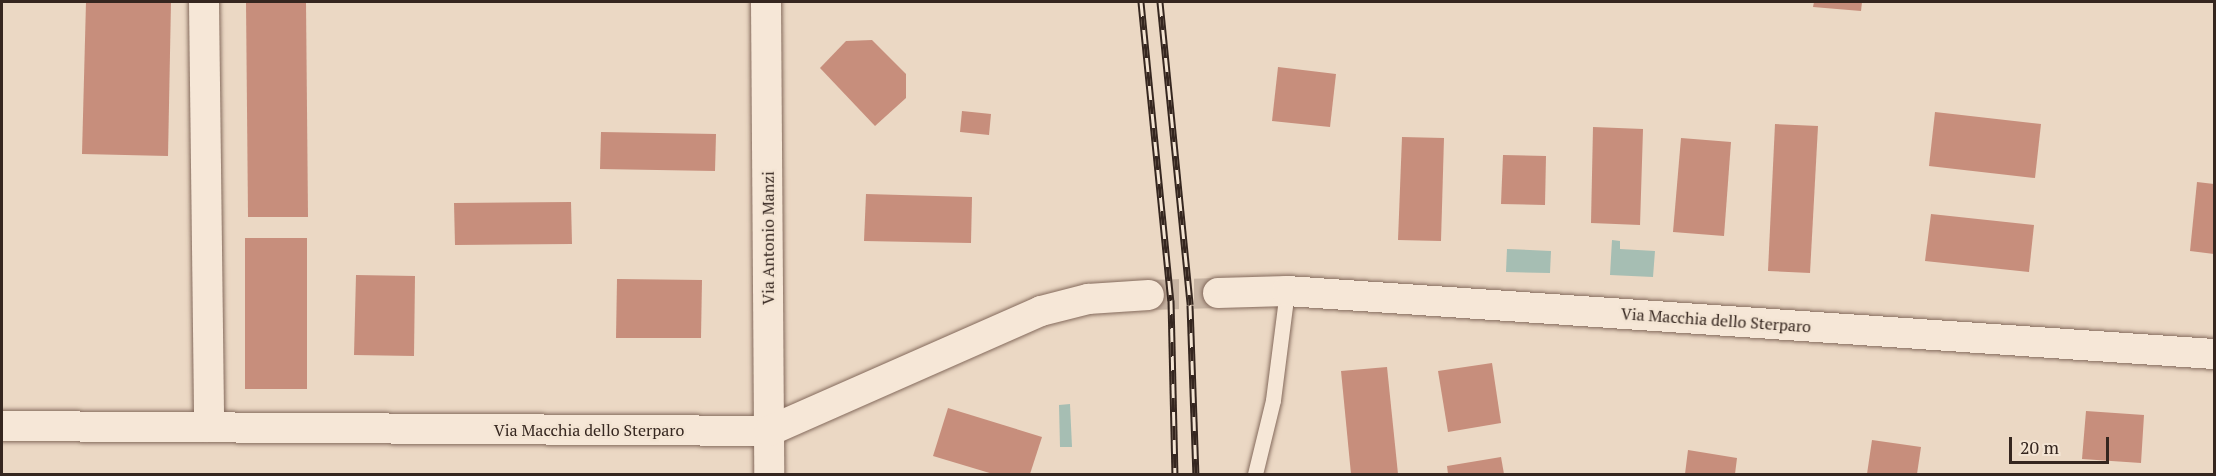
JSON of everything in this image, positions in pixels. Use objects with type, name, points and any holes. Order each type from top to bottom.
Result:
[{"type":"street","points":[[204,2],[209,427]]},
{"type":"street","name":"Via Antonio Manzi","points":[[766,2],[769,474]]},
{"type":"street","name":"Via Macchia dello Sterparo","points":[[1218,293],[1287,291],[2214,354]]},
{"type":"street","name":"Via Macchia dello Sterparo","points":[[2,426],[769,432],[1041,311],[1088,299],[1149,295]]},
{"type":"lane","points":[[1255,474],[1273,400],[1287,291]]},
{"type":"shaded area","points":[[1612,240],[1620,241],[1620,249],[1655,251],[1653,277],[1610,275]]},
{"type":"shaded area","points":[[1507,249],[1551,251],[1550,273],[1506,272]]},
{"type":"shaded area","points":[[1070,404],[1072,447],[1060,447],[1059,405]]},
{"type":"building","points":[[86,2],[171,2],[168,156],[82,154]]},
{"type":"building","points":[[246,2],[306,2],[308,217],[248,217]]},
{"type":"building","points":[[1814,2],[1862,2],[1861,11],[1813,7]]},
{"type":"building","points":[[872,40],[906,74],[906,98],[875,126],[820,68],[846,41]]},
{"type":"building","points":[[1278,67],[1336,74],[1330,127],[1272,121]]},
{"type":"building","points":[[962,111],[991,114],[989,135],[960,132]]},
{"type":"building","points":[[1935,112],[2041,124],[2035,178],[1929,166]]},
{"type":"building","points":[[1775,124],[1818,126],[1810,273],[1768,271]]},
{"type":"building","points":[[1593,127],[1643,129],[1640,225],[1591,223]]},
{"type":"building","points":[[601,132],[716,134],[715,171],[600,169]]},
{"type":"building","points":[[1402,137],[1444,138],[1441,241],[1398,240]]},
{"type":"building","points":[[1681,138],[1731,142],[1724,236],[1673,232]]},
{"type":"building","points":[[1503,155],[1546,156],[1545,205],[1501,204]]},
{"type":"building","points":[[2197,182],[2214,184],[2214,254],[2190,251]]},
{"type":"building","points":[[866,194],[972,197],[971,243],[864,241]]},
{"type":"building","points":[[571,202],[572,244],[455,245],[454,203]]},
{"type":"building","points":[[1931,214],[2034,225],[2029,272],[1925,261]]},
{"type":"building","points":[[245,238],[307,238],[307,389],[245,389]]},
{"type":"building","points":[[356,275],[415,276],[414,356],[354,355]]},
{"type":"building","points":[[617,279],[702,280],[701,338],[616,338]]},
{"type":"building","points":[[1492,363],[1501,423],[1448,432],[1438,371]]},
{"type":"building","points":[[1387,367],[1398,474],[1351,474],[1341,371]]},
{"type":"building","points":[[948,408],[1042,437],[1030,474],[993,474],[933,456]]},
{"type":"building","points":[[2086,411],[2144,415],[2141,463],[2082,459]]},
{"type":"building","points":[[1872,440],[1921,447],[1917,474],[1867,474]]},
{"type":"building","points":[[1688,450],[1737,458],[1735,474],[1685,474]]},
{"type":"building","points":[[1501,457],[1504,474],[1448,474],[1447,466]]},
{"type":"tunnel","points":[[1149,295],[1218,293]]},
{"type":"railway","points":[[1141,2],[1171,300],[1175,474]]},
{"type":"railway","points":[[1160,2],[1190,305],[1196,474]]}]
